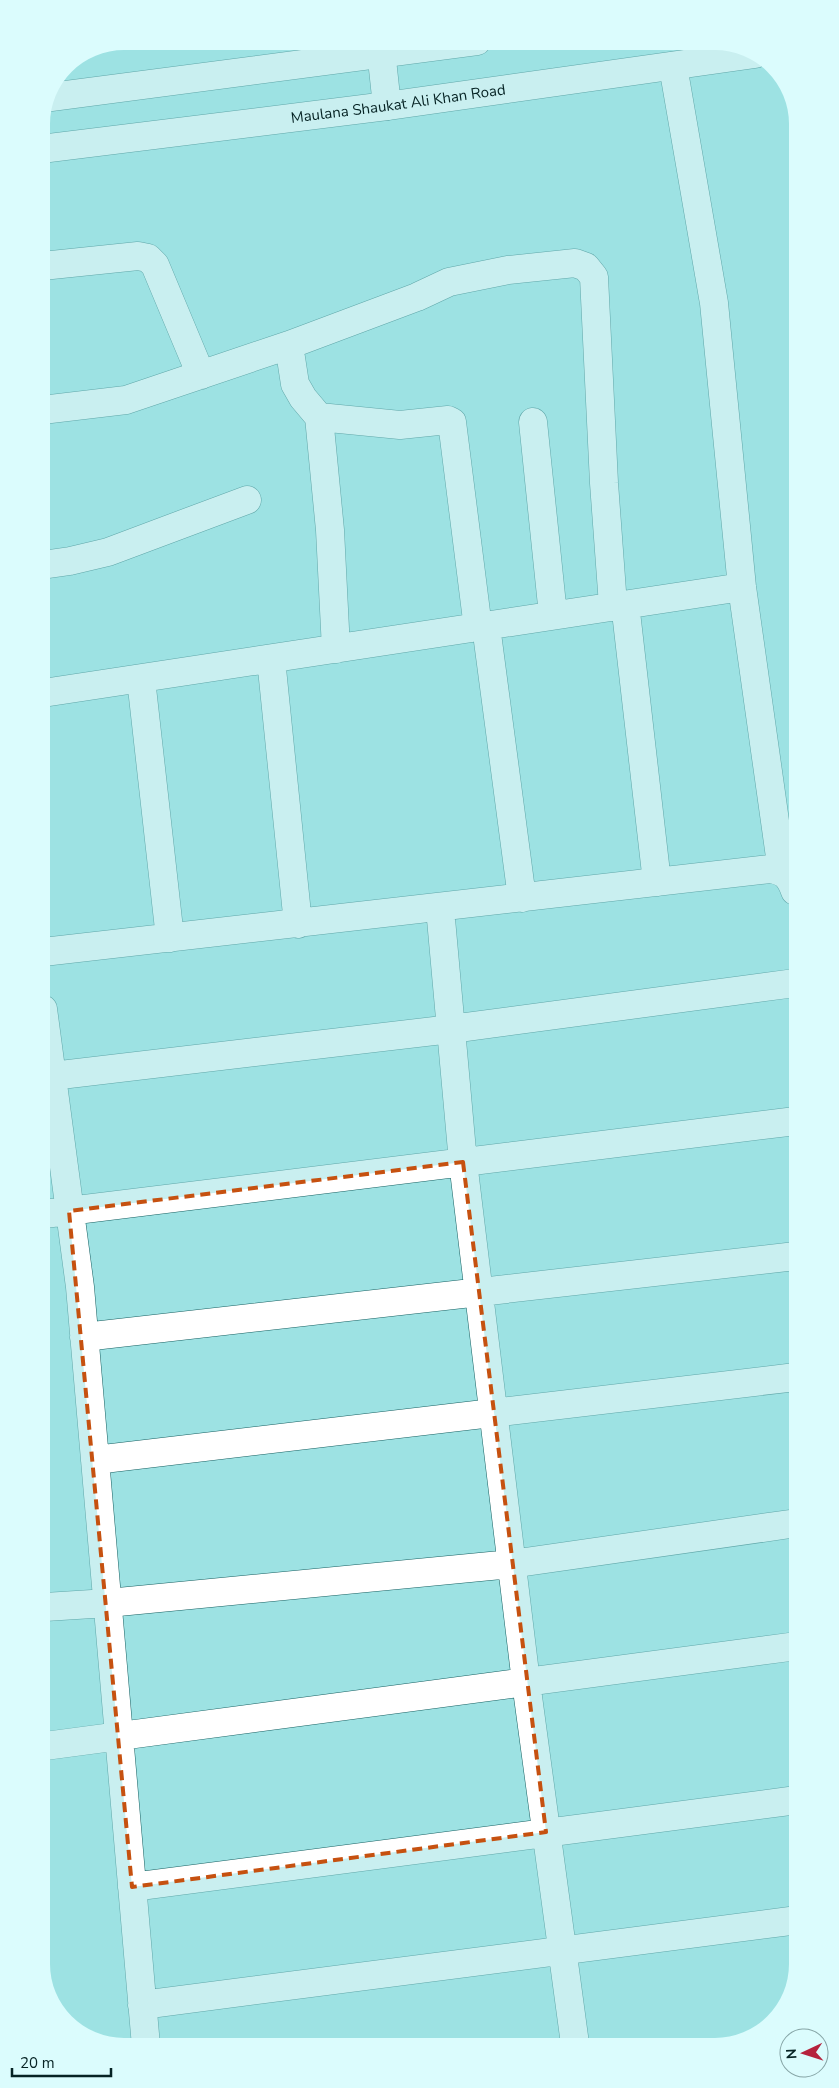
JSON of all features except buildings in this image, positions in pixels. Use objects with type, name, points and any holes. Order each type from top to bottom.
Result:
[{"type":"street","points":[[56,96],[361,50]]},
{"type":"street","points":[[381,50],[388,106]]},
{"type":"street","name":"Maulana Shaukat Ali Khan Road","points":[[50,148],[388,106],[743,56]]},
{"type":"street","points":[[674,66],[714,303],[742,587],[789,881]]},
{"type":"street","points":[[50,265],[138,256],[148,258],[155,266],[201,375]]},
{"type":"street","points":[[50,409],[126,400],[289,345],[449,282],[527,268],[575,263],[586,267],[594,277],[604,483],[617,606]]},
{"type":"street","points":[[289,345],[295,384],[303,398],[319,417],[330,530],[336,649]]},
{"type":"street","points":[[319,417],[400,425],[448,420],[452,422],[522,898]]},
{"type":"street","points":[[533,422],[553,615]]},
{"type":"street","points":[[50,564],[108,552],[247,500]]},
{"type":"street","points":[[50,693],[742,587]]},
{"type":"street","points":[[617,606],[626,612],[657,882]]},
{"type":"street","points":[[271,659],[298,924]]},
{"type":"street","points":[[141,679],[170,938]]},
{"type":"street","points":[[50,951],[770,869],[789,881]]},
{"type":"street","points":[[440,908],[463,1162],[511,1564],[574,2038]]},
{"type":"street","points":[[52,1076],[451,1029],[789,984]]},
{"type":"street","points":[[50,1061],[57,1212],[80,1287],[145,2038]]},
{"type":"street","points":[[57,1212],[789,1121]]},
{"type":"street","points":[[84,1337],[789,1257]]},
{"type":"street","points":[[95,1460],[789,1379]]},
{"type":"street","points":[[50,1607],[108,1603],[511,1564],[789,1524]]},
{"type":"street","points":[[50,1745],[789,1647]]},
{"type":"street","points":[[132,1887],[789,1801]]},
{"type":"street","points":[[142,2005],[789,1921]]},
{"type":"highlighted area","points":[[463,1162],[546,1832],[132,1887],[69,1211]]}]
